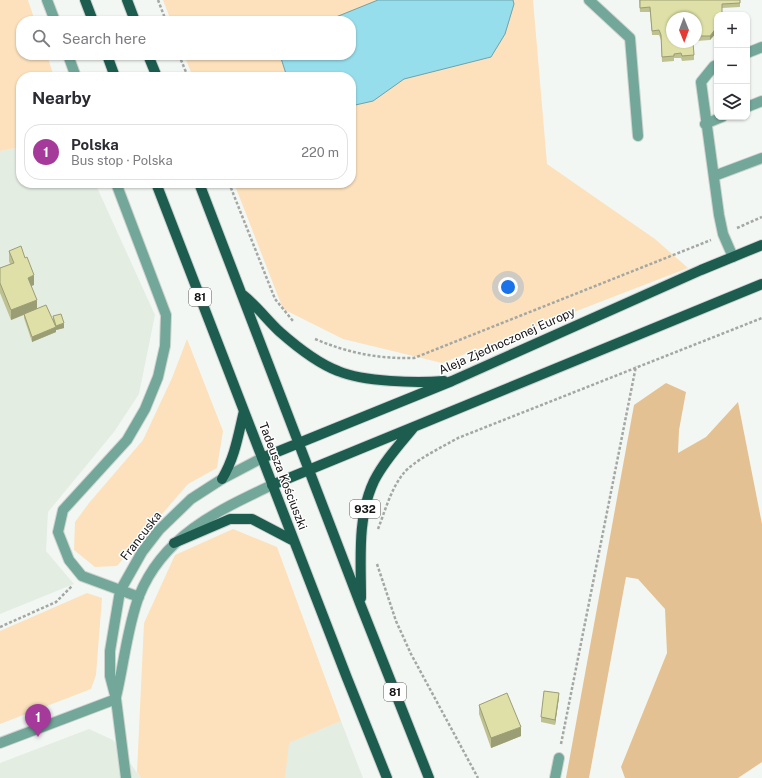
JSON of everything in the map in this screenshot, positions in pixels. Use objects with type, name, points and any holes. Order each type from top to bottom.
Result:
[{"type":"main road","points":[[85,0],[91,16]]},
{"type":"main road","points":[[127,0],[133,16]]},
{"type":"main road","points":[[109,60],[113,72]]},
{"type":"main road","points":[[150,60],[155,72]]},
{"type":"main road","name":"Tadeusza Kościuszki","points":[[158,188],[272,485],[388,778]]},
{"type":"main road","name":"81","points":[[201,188],[308,470],[429,778]]},
{"type":"main road","name":"Aleja Zjednoczonej Europy","points":[[262,458],[452,381],[762,245]]},
{"type":"main road","name":"932","points":[[272,485],[762,284]]},
{"type":"main road","points":[[242,294],[256,306],[279,331],[314,358],[337,371],[350,375],[415,383],[452,381]]},
{"type":"main road","points":[[222,479],[230,466],[236,449],[244,411]]},
{"type":"main road","name":"932","points":[[361,606],[361,532],[367,500],[374,481],[388,460],[415,426]]},
{"type":"main road","points":[[174,543],[230,519],[252,519],[294,541]]},
{"type":"street","points":[[47,0],[53,16]]},
{"type":"street","points":[[589,0],[630,38],[638,136]]},
{"type":"street","points":[[750,52],[762,47]]},
{"type":"street","points":[[70,60],[74,72]]},
{"type":"street","points":[[714,66],[701,82],[718,215],[723,234],[733,257]]},
{"type":"street","points":[[750,106],[762,101]]},
{"type":"street","points":[[706,124],[715,120]]},
{"type":"street","points":[[714,176],[762,158]]},
{"type":"street","points":[[118,188],[166,316],[165,346],[158,377],[145,409],[130,435],[63,510],[58,532],[69,560],[82,576],[139,597]]},
{"type":"street","name":"Francuska","points":[[126,778],[116,699],[110,676],[110,651],[120,591],[132,566],[159,530],[191,499],[222,479],[262,458]]},
{"type":"street","name":"Francuska","points":[[116,699],[129,633],[139,597],[152,571],[174,543],[216,512],[272,485]]},
{"type":"street","points":[[0,743],[116,699]]},
{"type":"street","points":[[555,778],[559,758]]},
{"type":"path","points":[[158,0],[164,16]]},
{"type":"path","points":[[181,60],[186,72]]},
{"type":"path","points":[[231,188],[275,299],[298,325]]},
{"type":"path","points":[[313,338],[335,348],[368,356],[414,358],[694,248],[762,217]]},
{"type":"path","points":[[377,532],[390,498],[403,474],[427,456],[458,438],[636,366],[762,318]]},
{"type":"path","points":[[559,758],[636,366]]},
{"type":"path","points":[[376,562],[396,621],[410,654],[478,778]]},
{"type":"path","points":[[0,627],[56,602],[82,576]]},
{"type":"shaded area","points":[[0,0],[28,0],[33,16],[16,16],[16,60],[49,60],[52,72],[16,72],[16,148],[0,151]]},
{"type":"shaded area","points":[[163,0],[533,0],[547,164],[655,239],[688,268],[442,363],[343,339],[283,309],[236,188],[356,188],[356,72],[191,72],[186,60],[356,60],[356,16],[169,16]]},
{"type":"shaded area","points":[[16,148],[16,188],[97,188],[155,315],[139,394],[114,432],[48,512],[46,551],[74,584],[0,614],[0,151]]},
{"type":"shaded area","points":[[187,339],[223,431],[217,468],[188,484],[117,566],[95,567],[74,550],[75,522],[89,503],[143,440],[172,378]]},
{"type":"shaded area","points":[[666,383],[686,392],[679,430],[678,453],[706,437],[738,402],[762,524],[762,762],[738,778],[625,778],[621,767],[667,653],[665,609],[638,579],[626,577],[589,778],[566,778],[634,405]]},
{"type":"shaded area","points":[[233,529],[277,547],[341,721],[289,743],[285,778],[141,778],[137,772],[144,623],[175,555]]},
{"type":"shaded area","points":[[87,593],[102,598],[96,675],[91,689],[0,724],[0,631]]},
{"type":"shaded area","points":[[341,721],[363,778],[205,778]]},
{"type":"shaded area","points":[[89,729],[113,740],[141,778],[0,778],[0,763]]},
{"type":"water","points":[[378,0],[513,0],[514,4],[505,34],[491,57],[404,79],[373,101],[356,105],[356,72],[285,72],[282,60],[356,60],[356,16],[338,16]]},
{"type":"building","points":[[640,0],[740,0],[740,3],[722,4],[722,12],[714,12],[714,31],[710,36],[702,36],[702,12],[666,12],[666,48],[693,48],[694,55],[682,56],[681,53],[674,54],[674,56],[662,57],[661,35],[659,30],[652,31],[650,7],[640,8]]},
{"type":"building","points":[[21,246],[25,258],[27,257],[34,275],[28,278],[37,300],[11,310],[0,283],[0,268],[14,263],[9,251]]},
{"type":"building","points":[[46,305],[56,327],[32,337],[24,314]]},
{"type":"building","points":[[61,314],[64,323],[56,326],[53,316]]},
{"type":"building","points":[[544,691],[559,693],[555,720],[541,717]]},
{"type":"building","points":[[507,693],[521,727],[491,738],[479,705]]},
{"type":"place","name":"Polska","points":[[38,737]]}]
